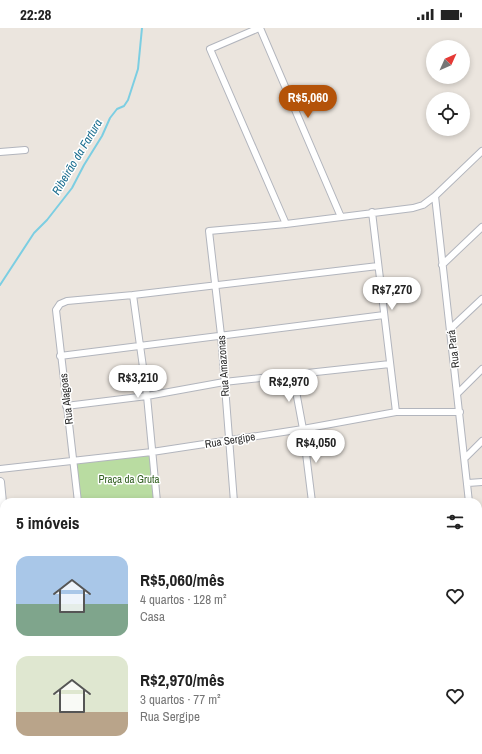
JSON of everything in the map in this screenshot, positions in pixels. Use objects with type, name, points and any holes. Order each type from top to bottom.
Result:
[{"type":"street","points":[[341,217],[259,28],[210,49],[286,224],[413,208],[423,205],[435,196],[482,151]]},
{"type":"street","points":[[0,152],[25,150]]},
{"type":"street","name":"Rua Pará","points":[[435,196],[469,498]]},
{"type":"street","points":[[372,212],[396,412]]},
{"type":"street","name":"Rua Amazonas","points":[[234,498],[224,382],[222,335],[209,231],[286,224]]},
{"type":"street","points":[[442,266],[482,227]]},
{"type":"street","points":[[157,498],[147,396],[133,295],[378,266]]},
{"type":"street","name":"Rua Alagoas","points":[[78,498],[60,356],[56,310],[60,304],[66,301],[133,295]]},
{"type":"street","points":[[450,329],[482,299]]},
{"type":"street","points":[[60,356],[384,315]]},
{"type":"street","points":[[66,406],[147,396],[224,382],[390,364]]},
{"type":"street","points":[[458,393],[482,370]]},
{"type":"street","points":[[293,375],[303,429],[312,498]]},
{"type":"street","name":"Rua Sergipe","points":[[0,469],[152,452],[303,429],[396,412],[460,412]]},
{"type":"street","points":[[465,458],[482,441]]},
{"type":"street","points":[[0,482],[2,498]]},
{"type":"street","points":[[468,483],[482,482]]},
{"type":"green space","name":"Praça da Gruta","points":[[150,454],[155,498],[80,498],[75,462]]},
{"type":"waterway","name":"Ribeirão da Fartura","points":[[0,285],[34,233],[47,220],[72,188],[102,136],[110,118],[117,109],[124,106],[128,100],[138,69],[142,28]]}]
